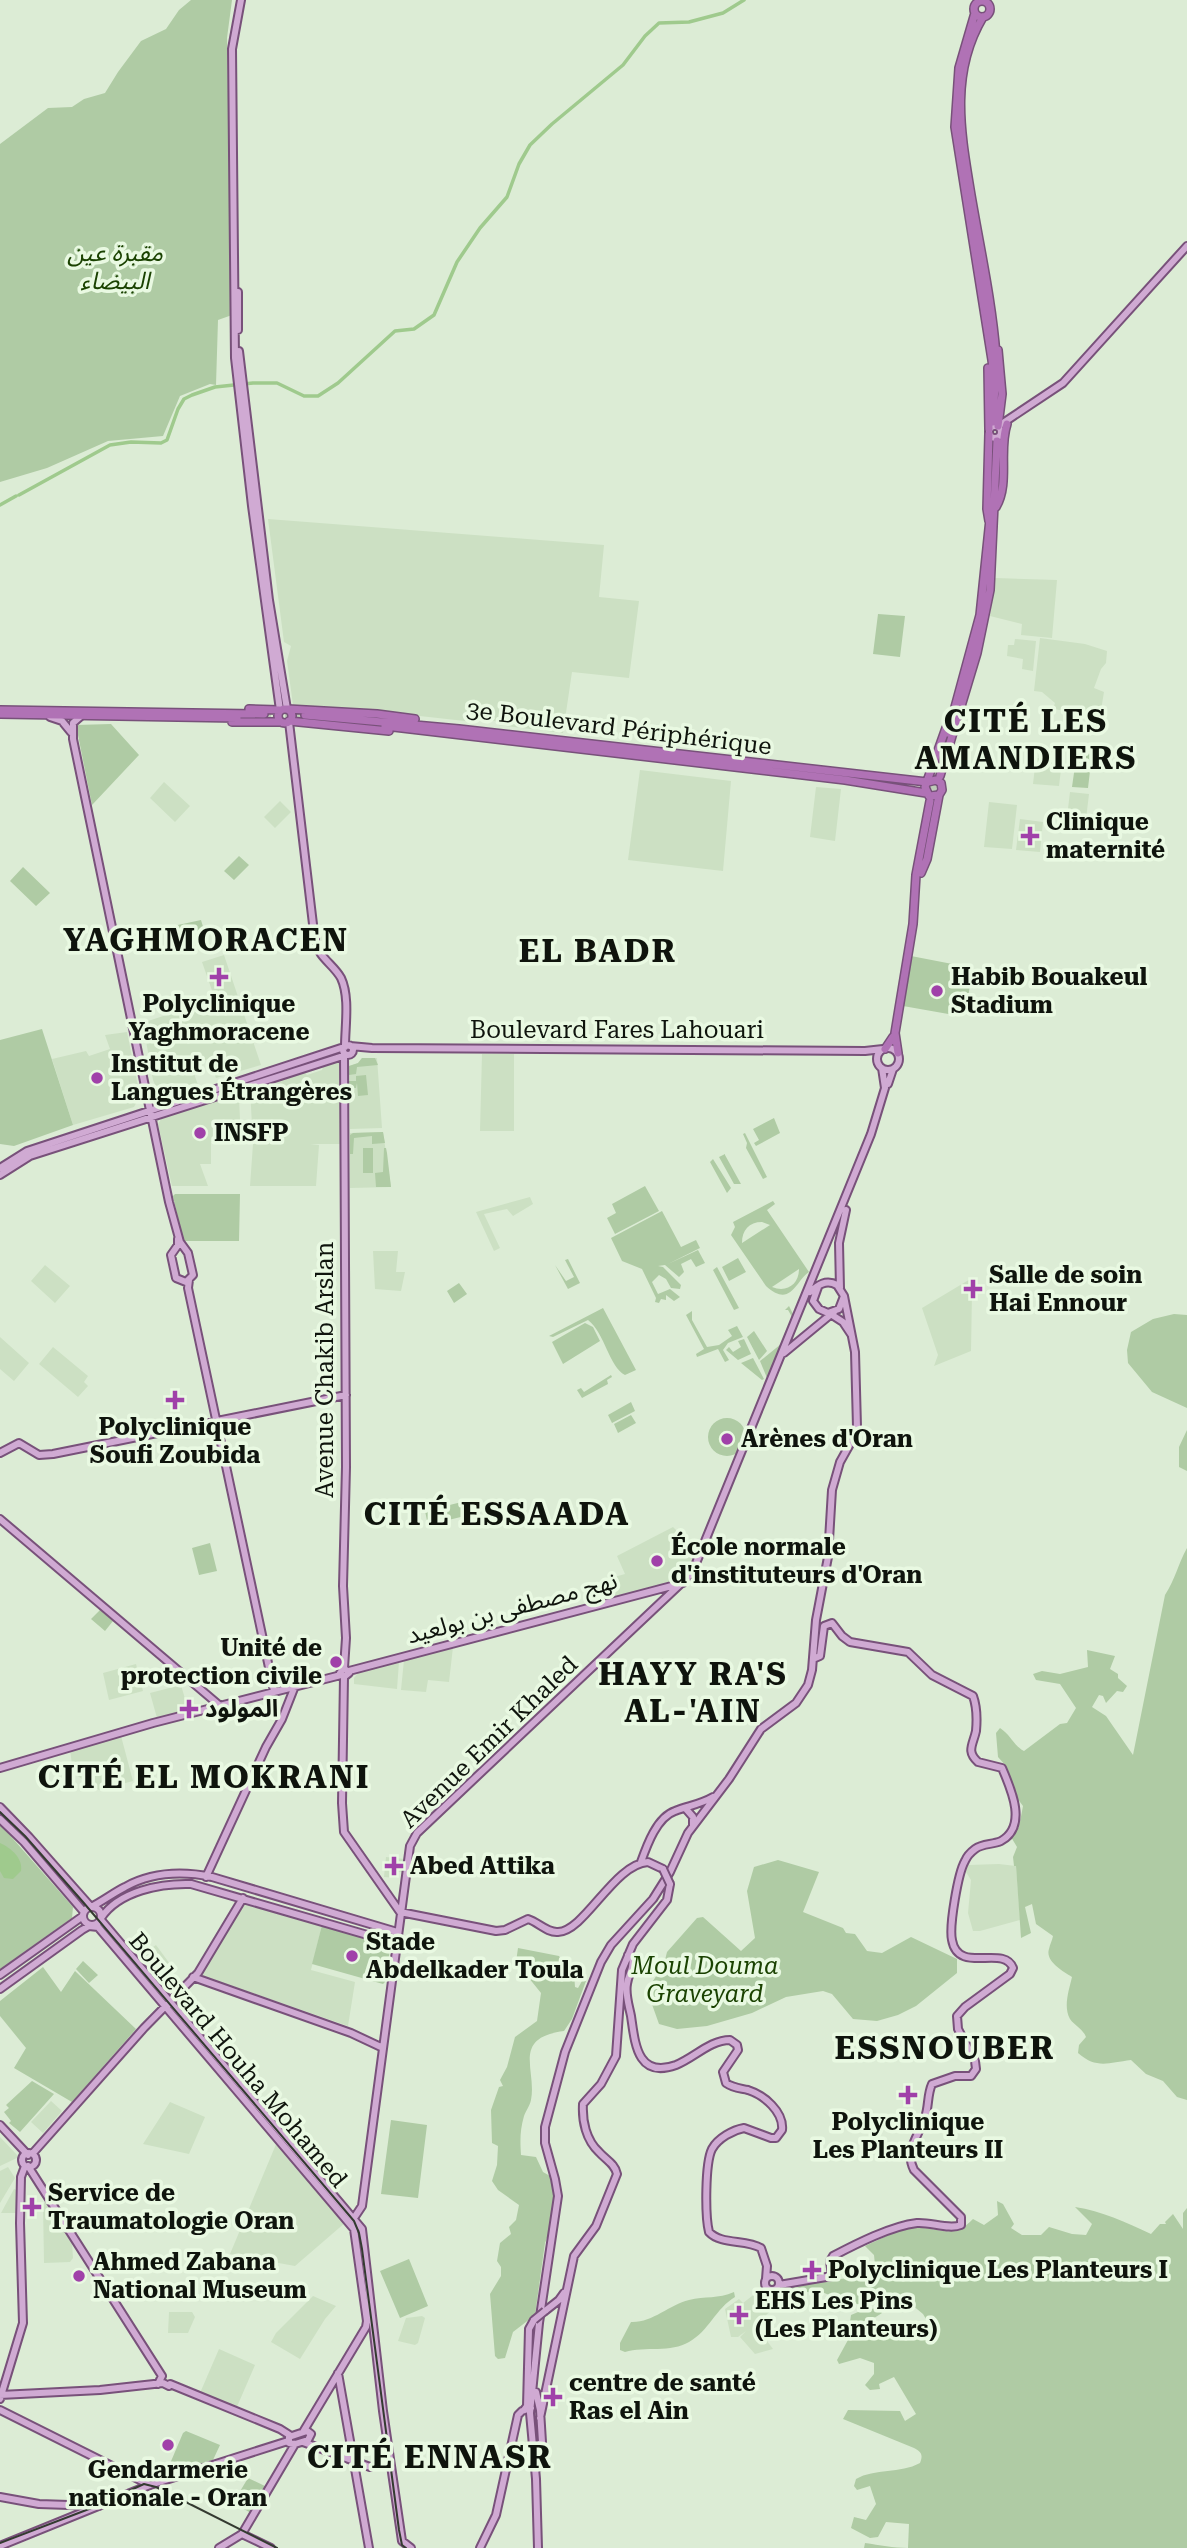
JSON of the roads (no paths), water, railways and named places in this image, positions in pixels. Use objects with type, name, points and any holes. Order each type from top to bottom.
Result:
[{"type":"highway","points":[[884,1049],[894,1033],[913,924],[918,874],[916,860],[930,798],[942,790],[962,720],[959,706],[978,626],[985,581],[989,523],[987,509],[1002,394],[999,362],[954,120],[959,68],[979,15],[975,6],[981,1],[990,3],[988,13],[979,15]]},
{"type":"highway","points":[[918,874],[927,859],[931,779],[977,653],[990,590],[998,429],[991,330]]},
{"type":"highway","points":[[994,509],[1001,494],[1004,436],[998,429]]},
{"type":"highway","points":[[0,712],[81,716],[158,714],[179,708],[284,709],[377,714],[442,723],[452,731]]},
{"type":"highway","points":[[284,709],[292,715],[285,722]]},
{"type":"highway","points":[[284,709],[277,715],[285,722]]},
{"type":"highway","points":[[0,712],[264,716]]},
{"type":"highway","points":[[158,714],[185,722],[285,722],[438,736],[452,731]]},
{"type":"highway","points":[[305,717],[638,752],[916,791],[930,798]]},
{"type":"highway","name":"3e Boulevard Périphérique","points":[[638,752],[931,779],[942,785]]},
{"type":"highway","points":[[894,1033],[898,1053]]},
{"type":"main road","points":[[243,0],[232,49],[234,318],[284,709]]},
{"type":"main road","points":[[998,429],[1063,383],[1187,246]]},
{"type":"main road","points":[[39,715],[62,720],[73,737]]},
{"type":"main road","points":[[81,716],[73,723],[73,737],[178,1239],[188,1253],[193,1275],[186,1283]]},
{"type":"main road","points":[[285,722],[290,737],[316,941],[320,955],[336,971],[343,983],[346,1052]]},
{"type":"main road","name":"Boulevard Fares Lahouari","points":[[346,1052],[372,1048],[884,1049]]},
{"type":"main road","points":[[480,2548],[496,2515],[518,2415],[528,2409],[533,2396],[539,2323],[558,2196],[546,2150],[545,2127],[565,2052],[601,1962],[664,1891],[693,1828],[761,1729],[789,1709],[803,1695],[808,1685],[816,1620],[828,1557],[832,1490],[840,1462],[857,1427],[853,1339],[840,1287],[839,1248],[842,1219],[875,1137],[889,1078],[899,1063],[898,1053],[893,1049],[884,1049],[878,1054],[877,1060]]},
{"type":"main road","points":[[853,1339],[849,1329],[839,1319],[819,1309],[813,1301],[814,1286],[876,1120],[885,1088],[877,1060],[865,1051]]},
{"type":"main road","points":[[0,1168],[29,1153],[346,1052]]},
{"type":"main road","points":[[151,1114],[346,1052]]},
{"type":"main road","name":"Avenue Chakib Arslan","points":[[346,1052],[342,1803],[344,1832],[400,1912]]},
{"type":"main road","points":[[881,1068],[893,1069]]},
{"type":"main road","points":[[0,1175],[29,1153]]},
{"type":"main road","points":[[178,1239],[171,1255],[176,1278],[186,1283]]},
{"type":"main road","points":[[174,1250],[183,1248]]},
{"type":"main road","points":[[814,1286],[829,1282],[840,1287]]},
{"type":"main road","points":[[186,1283],[274,1690]]},
{"type":"main road","name":"Avenue Emir Khaled","points":[[411,2548],[405,2545],[402,2539],[372,2338],[362,2230],[362,2206],[410,1846],[417,1833],[692,1573],[804,1300],[814,1286]]},
{"type":"main road","points":[[782,1354],[842,1305],[844,1296]]},
{"type":"main road","points":[[0,1453],[19,1443],[42,1455],[346,1395]]},
{"type":"main road","points":[[0,1519],[219,1706]]},
{"type":"main road","name":"نهج مصطفى بن بولعيد","points":[[0,1768],[274,1690],[684,1582]]},
{"type":"main road","points":[[766,2279],[769,2276],[789,2283],[832,2276],[832,2256],[900,2227],[926,2222],[957,2227],[961,2225],[961,2217],[914,2170],[910,2162],[911,2149],[926,2117],[932,2084],[955,2076],[971,2076],[976,2069],[975,2061],[957,2027],[958,2014],[1010,1974],[1013,1968],[1005,1958],[977,1959],[963,1955],[954,1948],[951,1937],[954,1904],[966,1858],[980,1846],[1004,1838],[1014,1826],[1017,1816],[1002,1768],[978,1762],[971,1753],[970,1745],[976,1726],[973,1696],[933,1675],[912,1654],[850,1642],[832,1623],[824,1626],[820,1656],[813,1659]]},
{"type":"main road","points":[[203,1886],[295,1686]]},
{"type":"main road","points":[[400,1912],[496,1931],[505,1930],[528,1919],[550,1931],[561,1932],[578,1923],[599,1896],[641,1862],[662,1819],[671,1812],[686,1809],[718,1794]]},
{"type":"main road","points":[[0,1807],[91,1907],[98,1909],[101,1919]]},
{"type":"main road","points":[[686,1809],[693,1816],[693,1828]]},
{"type":"main road","points":[[0,1819],[33,1853],[83,1914],[87,1924],[94,1925]]},
{"type":"main road","points":[[540,2418],[574,2256],[596,2226],[617,2174],[614,2166],[592,2145],[586,2133],[582,2108],[585,2100],[601,2084],[617,2056],[621,1978],[628,1955],[633,1944],[667,1900],[670,1884],[663,1869],[641,1862]]},
{"type":"main road","points":[[395,1943],[268,1905],[240,1900],[203,1886],[176,1884],[149,1889],[114,1906],[94,1925],[82,1930],[3,1986],[0,1976],[91,1907],[122,1888],[144,1878],[175,1873],[209,1874],[397,1932]]},
{"type":"main road","points":[[268,1905],[272,1895]]},
{"type":"main road","points":[[31,2154],[167,2003],[198,1973],[240,1900]]},
{"type":"main road","name":"Boulevard Houha Mohamed","points":[[101,1919],[167,2003]]},
{"type":"main road","name":"Boulevard Houha Mohamed","points":[[94,1925],[102,1930],[167,2003],[362,2230]]},
{"type":"main road","points":[[628,1955],[634,1964],[627,1984],[628,1997],[635,2045],[643,2061],[654,2066],[670,2067],[717,2043],[730,2040],[737,2045],[738,2050],[723,2072],[726,2083],[752,2092],[771,2105],[782,2118],[782,2130],[778,2137],[771,2138],[741,2128],[717,2142],[709,2158],[707,2210],[709,2232],[714,2237],[759,2246],[767,2266],[766,2286],[769,2290],[775,2290],[778,2281]]},
{"type":"main road","points":[[9,1969],[15,1978]]},
{"type":"main road","points":[[193,1976],[370,2040],[383,2048]]},
{"type":"main road","points":[[370,2040],[384,2039]]},
{"type":"main road","points":[[0,2125],[37,2160],[27,2166],[21,2177],[23,2323],[0,2396],[100,2390],[161,2380],[280,2429],[291,2440],[370,2467]]},
{"type":"main road","points":[[27,2166],[161,2380]]},
{"type":"main road","points":[[0,2546],[150,2485],[291,2440],[303,2432],[367,2321],[352,2220],[362,2206]]},
{"type":"main road","points":[[767,2266],[778,2281]]},
{"type":"main road","points":[[538,2548],[534,2449],[527,2406],[529,2329],[534,2320],[559,2300],[566,2288]]},
{"type":"main road","points":[[545,2311],[556,2309],[562,2314]]},
{"type":"main road","points":[[359,2339],[372,2338]]},
{"type":"main road","points":[[338,2372],[369,2548]]},
{"type":"main road","points":[[534,2384],[541,2442],[534,2449]]},
{"type":"main road","points":[[527,2388],[533,2396]]},
{"type":"main road","points":[[0,2410],[150,2485]]},
{"type":"main road","points":[[303,2432],[308,2431],[311,2436],[303,2442]]},
{"type":"main road","points":[[219,2548],[242,2534],[291,2440]]},
{"type":"main road","points":[[0,2497],[39,2504],[100,2506]]},
{"type":"main road","points":[[242,2534],[271,2548]]},
{"type":"waterway","points":[[19,495],[110,445],[131,442],[161,443],[167,440],[178,409],[184,399],[192,395],[215,387],[277,383],[304,396],[318,396],[338,383],[395,331],[414,329],[434,315],[457,262],[480,228],[507,197],[519,164],[530,145],[623,65],[645,36],[659,23],[689,22],[723,13],[744,0]]},
{"type":"waterway","points":[[0,505],[16,496]]},
{"type":"tunnel","points":[[993,422],[993,441]]},
{"type":"tunnel","points":[[264,714],[305,715]]},
{"type":"tunnel","points":[[930,800],[936,774]]},
{"type":"tram line","points":[[0,1812],[25,1836],[83,1902],[354,2221],[362,2249],[399,2530],[402,2545],[406,2548]]},
{"type":"tram line","points":[[0,2543],[89,2509],[144,2484],[156,2487],[277,2548]]},
{"type":"place","name":"Clinique maternité","points":[[1030,836]]},
{"type":"place","name":"Polyclinique Yaghmoracene","points":[[219,977]]},
{"type":"place","name":"Habib Bouakeul Stadium","points":[[937,991]]},
{"type":"place","name":"Institut de Langues Étrangères","points":[[97,1078]]},
{"type":"place","name":"INSFP","points":[[200,1133]]},
{"type":"place","name":"Salle de soin Hai Ennour","points":[[973,1289]]},
{"type":"place","name":"Polyclinique Soufi Zoubida","points":[[175,1400]]},
{"type":"place","name":"Arènes d'Oran","points":[[727,1439]]},
{"type":"place","name":"École normale d'instituteurs d'Oran","points":[[657,1561]]},
{"type":"place","name":"Unité de protection civile","points":[[336,1662]]},
{"type":"place","name":"المولود","points":[[189,1709]]},
{"type":"place","name":"Abed Attika","points":[[394,1866]]},
{"type":"place","name":"Stade Abdelkader Toula","points":[[352,1956]]},
{"type":"place","name":"Polyclinique Les Planteurs II","points":[[908,2095]]},
{"type":"place","name":"Service de Traumatologie Oran","points":[[32,2207]]},
{"type":"place","name":"Polyclinique Les Planteurs I","points":[[812,2270]]},
{"type":"place","name":"Ahmed Zabana National Museum","points":[[79,2276]]},
{"type":"place","name":"EHS Les Pins (Les Planteurs)","points":[[739,2315]]},
{"type":"place","name":"centre de santé Ras el Ain","points":[[553,2397]]},
{"type":"place","name":"Gendarmerie nationale - Oran","points":[[168,2445]]},
{"type":"district","name":"CITÉ LES AMANDIERS","points":[[1026,740]]},
{"type":"district","name":"YAGHMORACEN","points":[[206,940]]},
{"type":"district","name":"EL BADR","points":[[598,951]]},
{"type":"district","name":"CITÉ ESSAADA","points":[[497,1514]]},
{"type":"district","name":"HAYY RA'S AL-'AIN","points":[[693,1692]]},
{"type":"district","name":"CITÉ EL MOKRANI","points":[[204,1777]]},
{"type":"district","name":"ESSNOUBER","points":[[945,2048]]},
{"type":"district","name":"CITÉ ENNASR","points":[[430,2457]]},
{"type":"park label","name":"مقبرة عين البيضاء","points":[[115,267]]},
{"type":"park label","name":"Moul Douma Graveyard","points":[[705,1980]]}]
